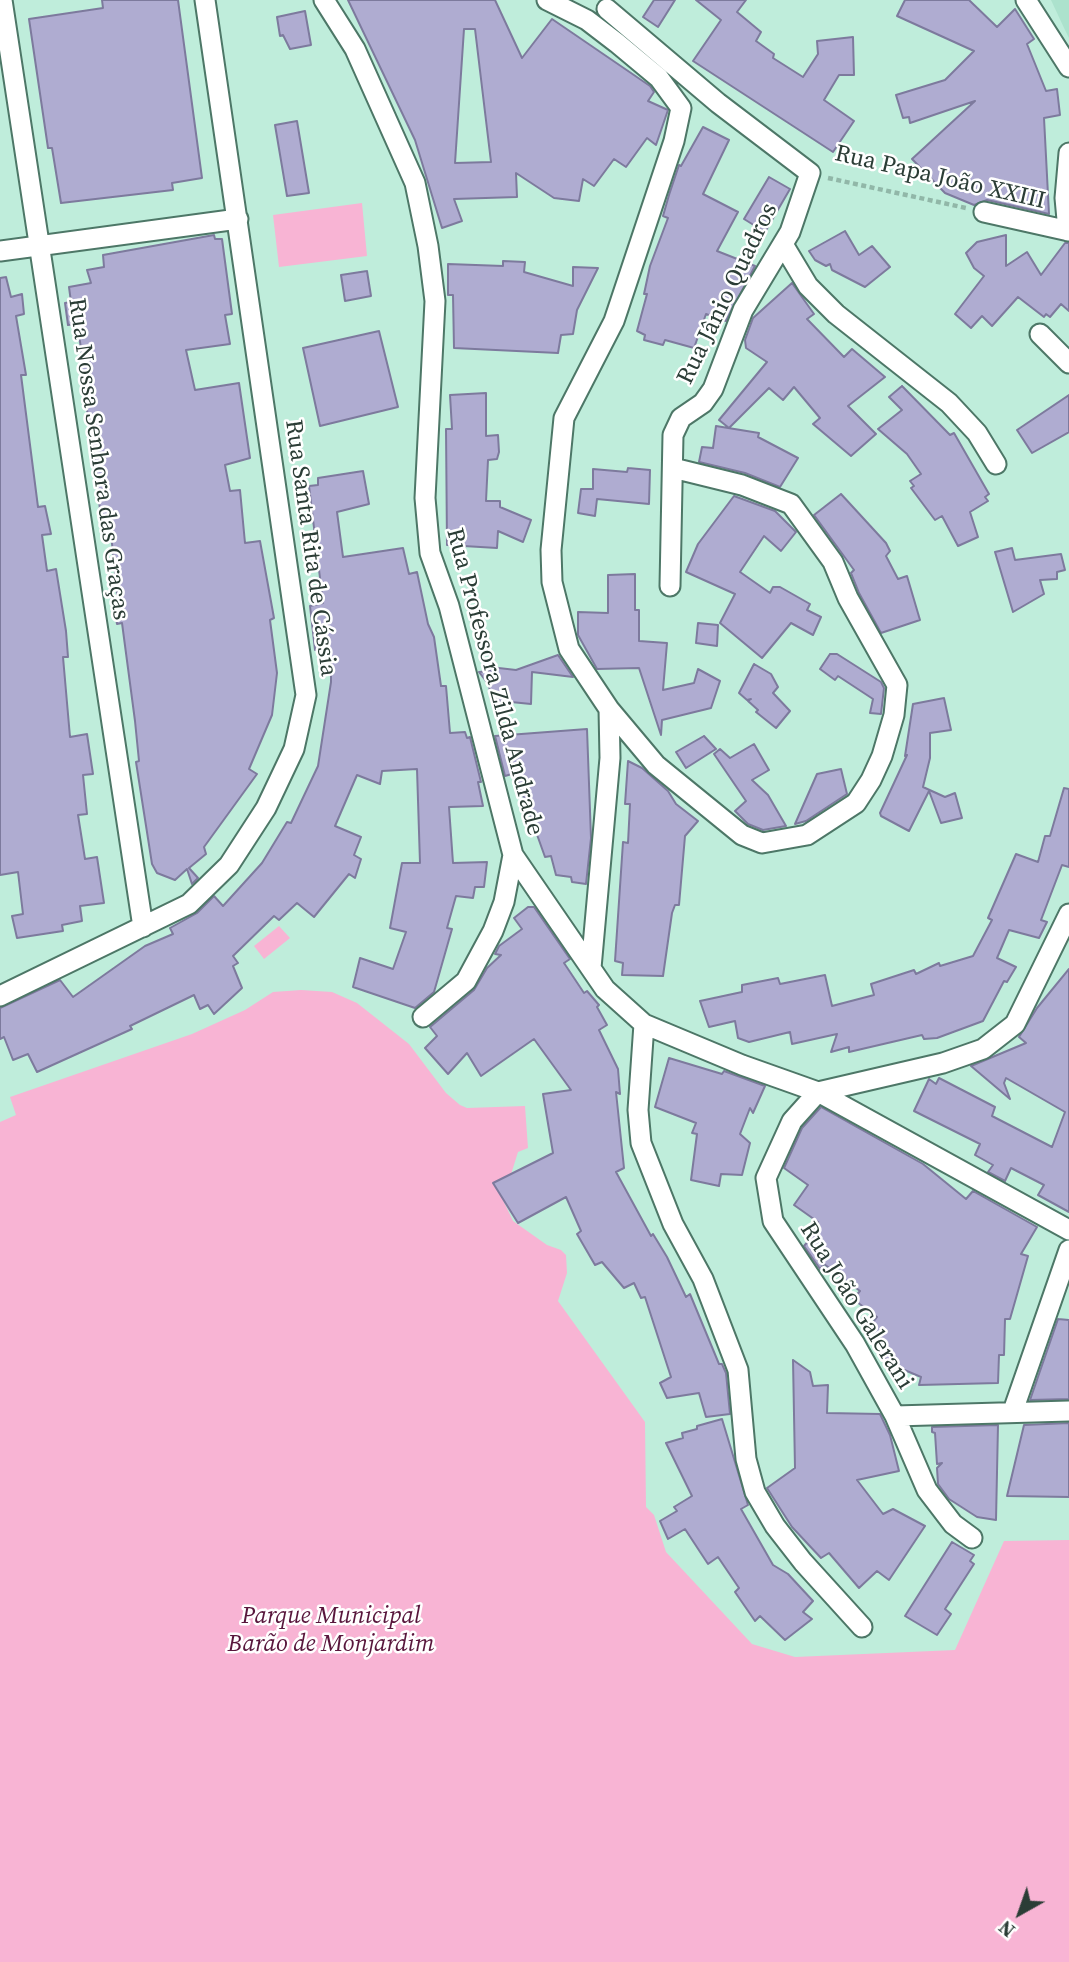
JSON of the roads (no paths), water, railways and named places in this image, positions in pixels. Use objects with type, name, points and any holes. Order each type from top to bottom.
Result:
[{"type":"street","name":"Rua Nossa Senhora das Graças","points":[[2,0],[42,245],[143,926]]},
{"type":"street","name":"Rua Santa Rita de Cássia","points":[[0,996],[189,904],[229,865],[267,808],[294,749],[306,695],[205,0]]},
{"type":"street","name":"Rua Professora Zilda Andrade","points":[[324,0],[355,49],[417,196],[435,301],[425,498],[430,553],[449,606],[513,855]]},
{"type":"street","points":[[1026,0],[1069,67]]},
{"type":"street","points":[[551,2],[587,20],[617,43],[659,78],[681,108],[674,141],[614,321],[564,418],[552,527],[552,582],[569,649],[609,709],[656,765],[742,835],[761,843],[807,835],[856,803],[882,756],[894,715],[897,685],[848,598],[833,562],[791,504],[742,485],[673,468]]},
{"type":"street","points":[[587,20],[612,5]]},
{"type":"street","name":"Rua Papa João XXIII","points":[[612,5],[718,103],[810,173]]},
{"type":"street","points":[[1069,153],[1065,198],[1069,231]]},
{"type":"street","name":"Rua Jânio Quadros","points":[[670,586],[673,435],[681,418],[703,403],[713,390],[743,310],[784,246],[810,173]]},
{"type":"street","name":"Rua Papa João XXIII","points":[[984,212],[1041,227],[1069,231]]},
{"type":"street","points":[[0,251],[238,219]]},
{"type":"street","points":[[784,246],[808,286],[836,314],[949,403],[976,433],[996,464]]},
{"type":"street","points":[[1040,334],[1069,363]]},
{"type":"street","points":[[591,968],[610,758],[609,709]]},
{"type":"street","points":[[513,855],[616,1001],[644,1024],[743,1065],[818,1092],[1069,1230]]},
{"type":"street","points":[[423,1017],[466,981],[500,912],[513,855]]},
{"type":"street","points":[[818,1092],[943,1063],[983,1049],[1014,1024],[1069,914]]},
{"type":"street","points":[[644,1024],[638,1110],[640,1143],[673,1224],[704,1279],[738,1370],[746,1459],[755,1492],[775,1526],[803,1562],[862,1627]]},
{"type":"street","name":"Rua João Galerani","points":[[818,1092],[792,1121],[766,1178],[774,1221],[855,1344],[895,1416],[928,1490],[953,1524],[972,1538]]},
{"type":"street","points":[[1013,1411],[1069,1250]]},
{"type":"street","points":[[895,1416],[1069,1411]]},
{"type":"park label","name":"Parque Municipal Barão de Monjardim","points":[[331,1631]]}]
